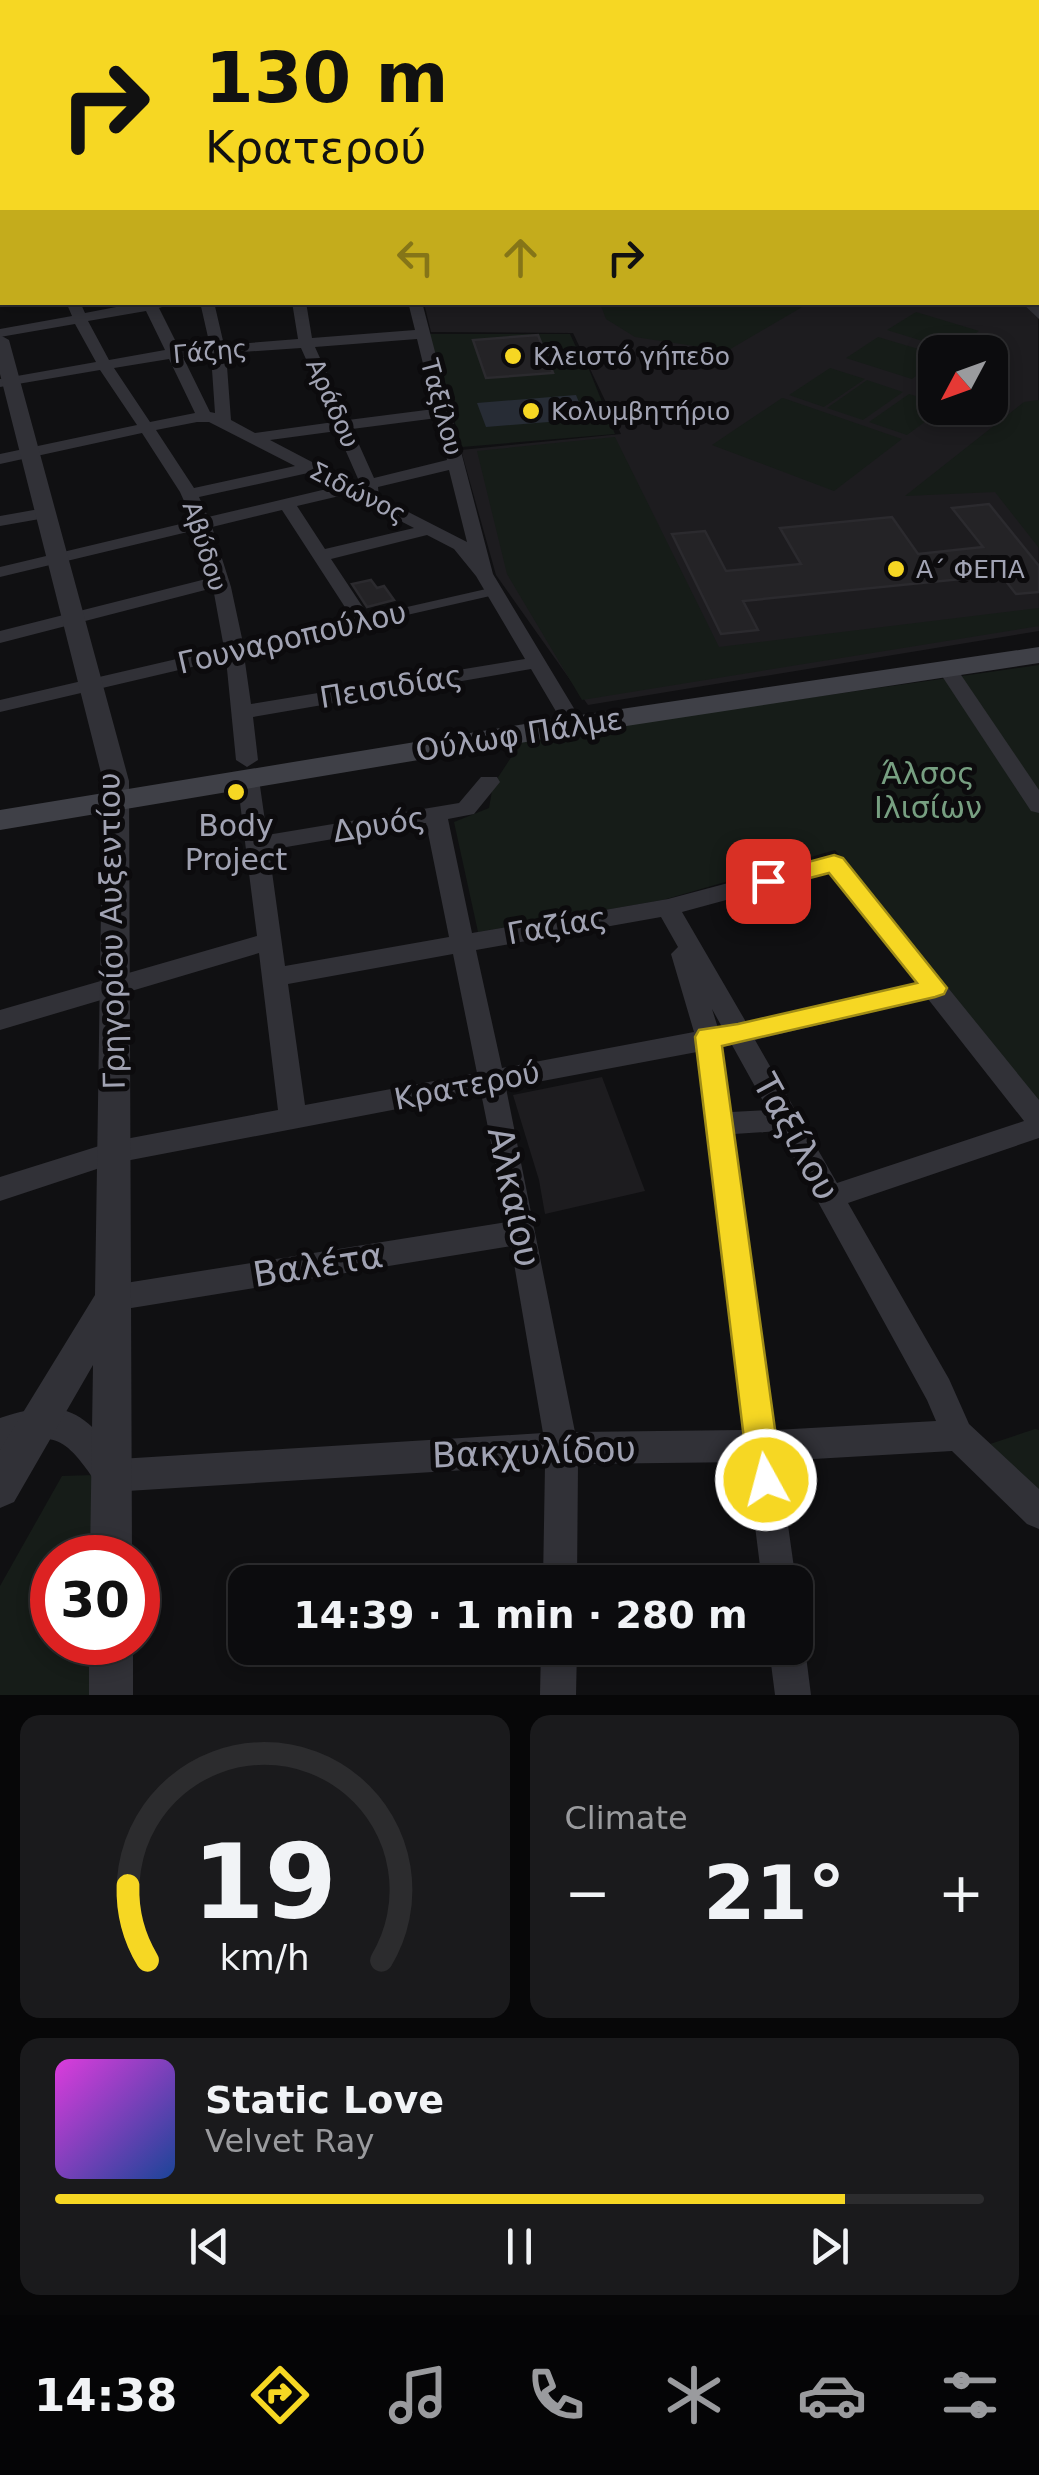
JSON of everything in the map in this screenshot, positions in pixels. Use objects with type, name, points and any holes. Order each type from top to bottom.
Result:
[{"type":"main road","name":"Ούλωφ Πάλμε","points":[[0,800],[116,790],[247,770],[1039,639]]},
{"type":"main road","name":"Ούλωφ Πάλμε","points":[[570,718],[1039,656]]},
{"type":"main road","name":"Ούλωφ Πάλμε","points":[[0,820],[116,790]]},
{"type":"street","points":[[0,337],[76,311],[150,305],[176,353],[200,416],[0,459]]},
{"type":"street","points":[[208,305],[218,349],[223,422]]},
{"type":"street","name":"Αράδου","points":[[300,305],[306,342],[372,492]]},
{"type":"street","name":"Ταξίλου","points":[[416,305],[490,582],[570,718]]},
{"type":"street","name":"Αβύδου","points":[[76,311],[104,364],[148,428],[203,523],[234,651],[294,1119]]},
{"type":"street","name":"Γάζης","points":[[5,382],[176,353],[422,334]]},
{"type":"street","name":"Γρηγορίου Αυξεντίου","points":[[0,337],[5,382],[29,452],[116,790],[111,1535]]},
{"type":"street","points":[[253,438],[445,412]]},
{"type":"street","name":"Σιδώνος","points":[[200,416],[223,422],[350,488]]},
{"type":"street","points":[[0,572],[350,488],[372,492],[456,463]]},
{"type":"street","points":[[189,494],[310,468]]},
{"type":"street","name":"Σιδώνος","points":[[372,492],[460,545],[490,582]]},
{"type":"street","points":[[286,502],[363,622]]},
{"type":"street","points":[[0,521],[45,513]]},
{"type":"street","points":[[320,556],[430,528]]},
{"type":"street","points":[[0,637],[218,581]]},
{"type":"street","name":"Γουναροπούλου","points":[[0,706],[363,622],[490,582]]},
{"type":"street","name":"Πεισιδίας","points":[[243,712],[539,662]]},
{"type":"street","points":[[948,670],[1039,806]]},
{"type":"street","name":"Δρυός","points":[[257,844],[466,809],[489,782]]},
{"type":"street","name":"Αλκαίου","points":[[436,816],[523,1232],[562,1448],[560,1565]]},
{"type":"street","name":"Γαζίας","points":[[277,978],[668,907],[834,863],[935,988]]},
{"type":"street","name":"Ταξίλου","points":[[668,907],[723,1036],[786,1120],[938,1390],[958,1435]]},
{"type":"street","points":[[0,1020],[269,940]]},
{"type":"street","points":[[935,988],[1039,1120]]},
{"type":"street","name":"Κρατερού","points":[[0,1188],[114,1152],[723,1036],[935,988]]},
{"type":"street","points":[[723,1036],[720,1124],[777,1565]]},
{"type":"street","points":[[720,1124],[786,1120]]},
{"type":"street","points":[[830,1197],[1039,1128]]},
{"type":"street","name":"Βαλέτα","points":[[112,1298],[523,1232]]},
{"type":"street","points":[[0,1488],[112,1298]]},
{"type":"street","points":[[0,1434],[41,1419],[80,1431],[111,1476]]},
{"type":"street","points":[[958,1435],[1039,1512]]},
{"type":"street","name":"Βακχυλίδου","points":[[111,1476],[562,1448],[762,1446],[958,1435]]},
{"type":"street","points":[[111,1665],[111,1695]]},
{"type":"street","points":[[558,1695],[559,1665]]},
{"type":"street","points":[[789,1665],[793,1695]]},
{"type":"shaded area","points":[[424,305],[1038,305],[1039,631],[588,705],[496,575],[461,450],[621,434],[573,333],[431,332]]},
{"type":"shaded area","name":"Κολυμβητήριο","points":[[576,395],[586,419],[486,427],[477,403]]},
{"type":"shaded area","points":[[602,1077],[645,1191],[545,1214],[539,1180],[513,1095]]},
{"type":"green space","points":[[601,305],[806,305],[727,351],[635,337],[606,319]]},
{"type":"green space","points":[[916,312],[979,331],[973,335],[918,335],[918,340],[887,330]]},
{"type":"green space","points":[[429,334],[570,334],[576,347],[580,347],[615,434],[462,447]]},
{"type":"green space","points":[[878,337],[918,349],[918,375],[912,379],[846,358]]},
{"type":"green space","points":[[830,368],[865,379],[824,407],[789,395]]},
{"type":"green space","points":[[867,380],[903,392],[863,420],[827,408]]},
{"type":"green space","points":[[909,394],[918,397],[921,425],[907,435],[869,422]]},
{"type":"green space","points":[[782,398],[902,439],[834,491],[712,445]]},
{"type":"green space","points":[[1039,400],[1039,548],[995,492],[905,496],[995,425],[1008,425],[1008,415],[1024,402]]},
{"type":"green space","points":[[615,437],[719,647],[1039,608],[1039,626],[582,700],[507,574],[477,451]]},
{"type":"green space","name":"Άλσος Ιλισίων","points":[[1039,665],[1039,1108],[835,850],[663,900],[478,932],[454,822],[489,808],[493,785],[512,756],[505,741]]},
{"type":"green space","points":[[1039,1430],[1039,1500],[981,1447]]},
{"type":"green space","points":[[93,1475],[94,1535],[30,1535],[30,1665],[94,1665],[94,1695],[0,1695],[0,1586],[62,1476]]},
{"type":"building","name":"Κλειστό γήπεδο","points":[[538,335],[553,373],[486,378],[473,340]]},
{"type":"building","name":"Α΄ ΦΕΠΑ","points":[[989,504],[1039,566],[1039,592],[1016,594],[1001,575],[743,601],[758,630],[721,634],[672,534],[705,531],[726,571],[801,564],[780,528],[892,517],[918,554],[983,547],[952,508]]},
{"type":"building","points":[[371,580],[377,588],[384,586],[394,600],[367,607],[352,584]]},
{"type":"place","name":"Κλειστό γήπεδο","points":[[513,356]]},
{"type":"place","name":"Κολυμβητήριο","points":[[531,411]]},
{"type":"place","name":"Α΄ ΦΕΠΑ","points":[[896,569]]},
{"type":"place","name":"Body Project","points":[[236,792]]},
{"type":"route","points":[[766,1480],[708,1037],[738,1034],[935,988],[834,863],[768,881]]}]
